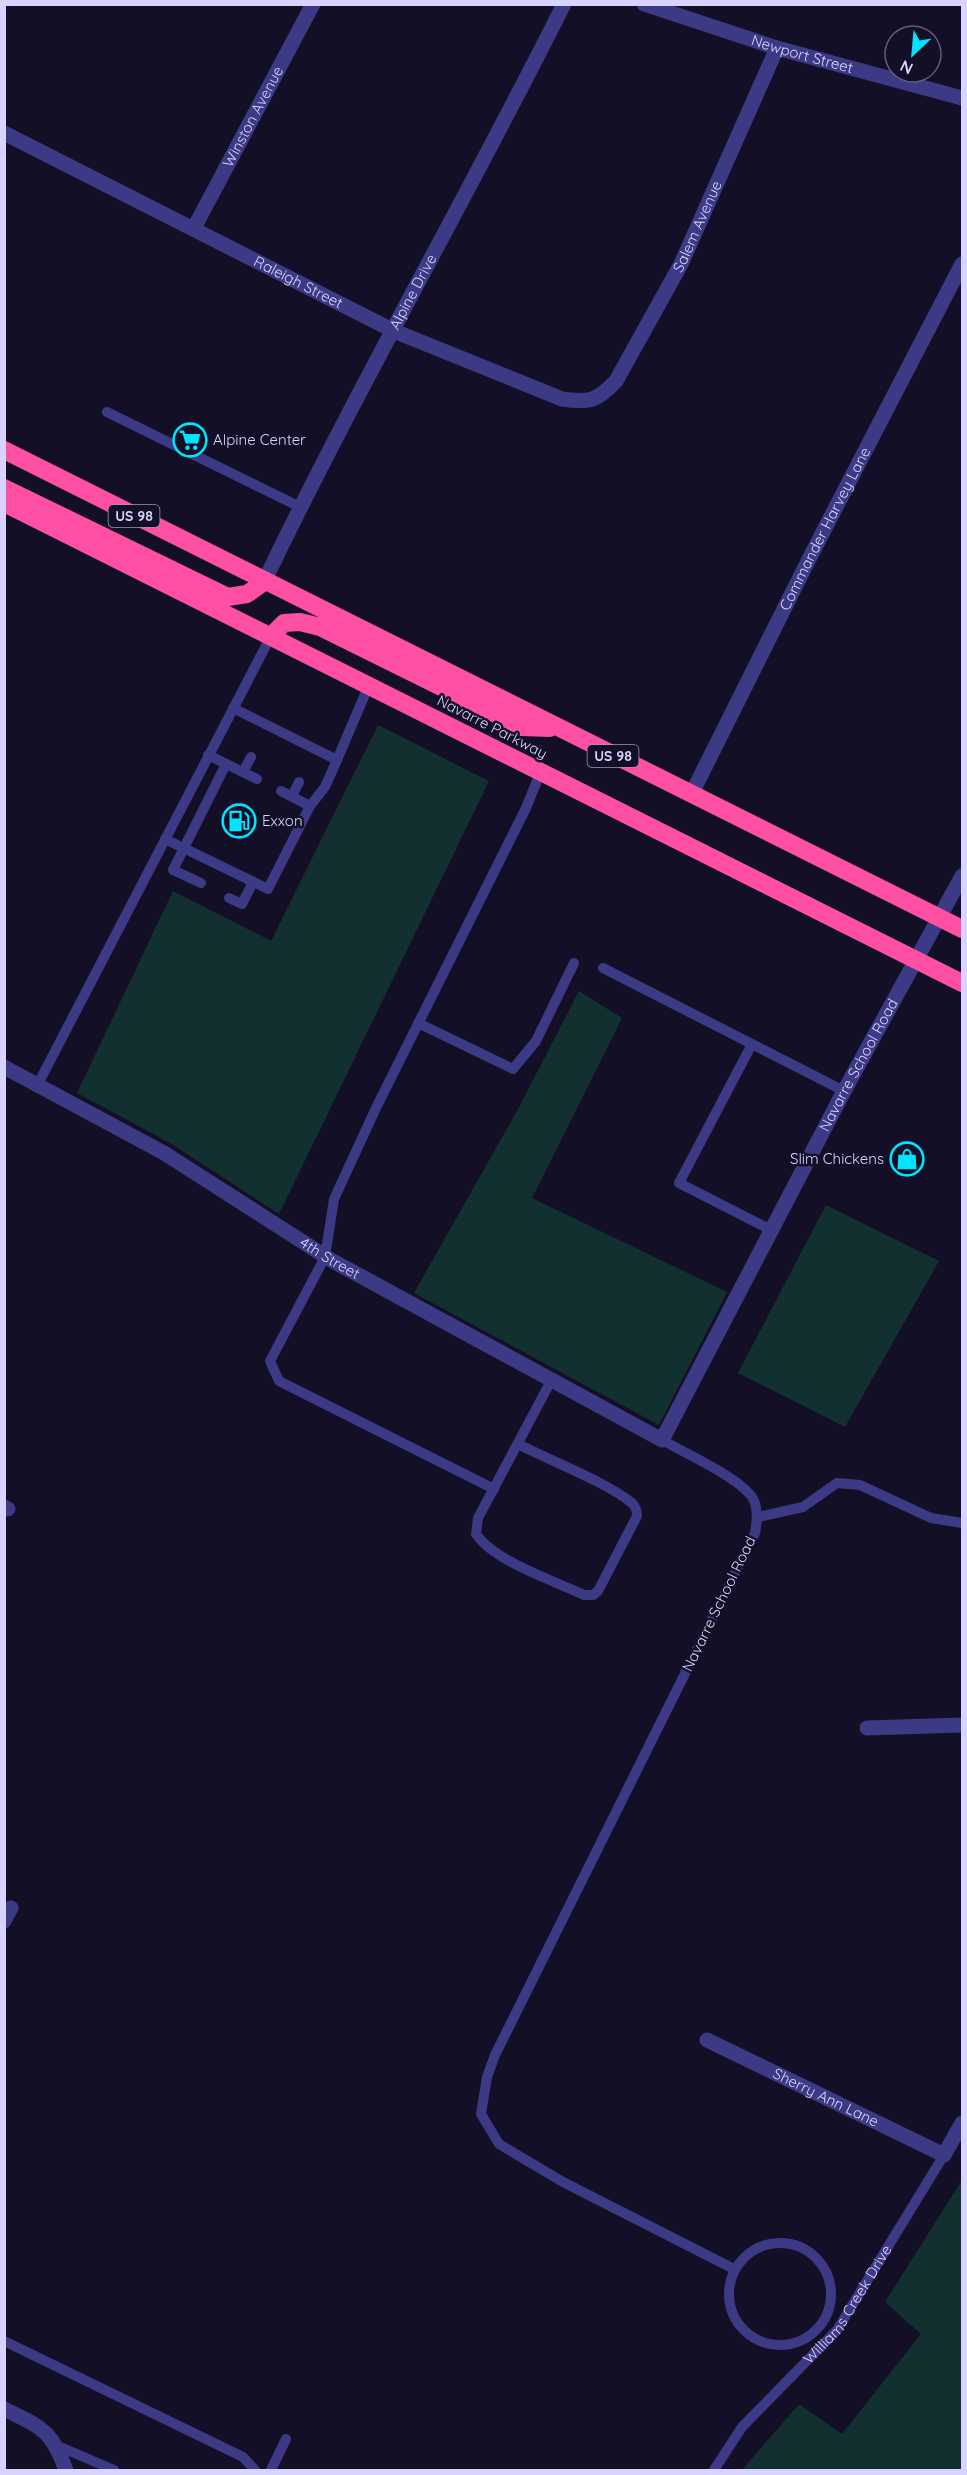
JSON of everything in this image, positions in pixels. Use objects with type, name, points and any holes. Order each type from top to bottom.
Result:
[{"type":"highway","name":"Navarre Parkway","points":[[4,450],[264,582],[963,929]]},
{"type":"highway","points":[[4,488],[228,597],[247,594],[264,582]]},
{"type":"highway","name":"Navarre Parkway","points":[[4,503],[963,983]]},
{"type":"highway","points":[[271,636],[284,623],[300,622],[320,627],[522,727],[558,728]]},
{"type":"street","name":"Alpine Drive","points":[[264,582],[300,507],[564,4]]},
{"type":"street","name":"Newport Street","points":[[644,4],[777,48],[963,98]]},
{"type":"street","name":"Winston Avenue","points":[[194,228],[307,6]]},
{"type":"street","name":"Salem Avenue","points":[[602,396],[616,381],[681,264],[777,48]]},
{"type":"street","name":"Raleigh Street","points":[[4,133],[394,331],[562,399],[590,401],[602,396]]},
{"type":"street","name":"Commander Harvey Lane","points":[[691,795],[809,559],[963,264]]},
{"type":"street","name":"Navarre School Road","points":[[662,1440],[844,1090],[938,917],[963,876]]},
{"type":"street","name":"4th Street","points":[[5,1067],[164,1153],[325,1257],[662,1440]]},
{"type":"street","points":[[867,1728],[963,1725]]},
{"type":"street","name":"Sherry Ann Lane","points":[[707,2040],[945,2156]]},
{"type":"street","name":"Williams Creek Drive","points":[[945,2156],[963,2123]]},
{"type":"street","points":[[4,2409],[45,2430],[57,2446],[66,2470]]},
{"type":"lane","points":[[107,412],[300,507]]},
{"type":"lane","points":[[38,1084],[271,636]]},
{"type":"lane","points":[[165,839],[268,889],[310,806],[326,787],[369,685]]},
{"type":"lane","points":[[233,708],[266,729],[314,753],[338,760]]},
{"type":"lane","points":[[208,755],[257,779]]},
{"type":"lane","points":[[243,772],[251,757]]},
{"type":"lane","points":[[201,883],[173,870],[226,764]]},
{"type":"lane","points":[[494,1489],[279,1381],[270,1362],[325,1257],[334,1199],[418,1023],[526,808],[541,771]]},
{"type":"lane","points":[[292,796],[299,782]]},
{"type":"lane","points":[[281,791],[310,806]]},
{"type":"lane","points":[[229,898],[242,904],[253,882]]},
{"type":"lane","points":[[418,1023],[513,1069],[536,1041],[574,963]]},
{"type":"lane","points":[[603,968],[844,1090]]},
{"type":"lane","points":[[752,1044],[679,1183],[771,1230]]},
{"type":"lane","points":[[518,1444],[617,1493],[634,1504],[637,1510],[637,1516],[598,1591],[593,1595],[584,1595],[506,1559],[482,1544],[476,1534],[478,1518],[552,1379]]},
{"type":"lane","name":"Navarre School Road","points":[[662,1440],[736,1483],[753,1498],[758,1516],[755,1533],[495,2055],[487,2077],[482,2114],[498,2145],[563,2182],[734,2269]]},
{"type":"lane","points":[[758,1516],[802,1507],[837,1483],[860,1485],[931,1518],[963,1523]]},
{"type":"lane","name":"Williams Creek Drive","points":[[714,2470],[742,2427],[837,2330],[945,2156]]},
{"type":"lane","points":[[774,2242],[790,2243],[806,2249],[823,2266],[832,2289],[831,2305],[825,2321],[814,2333],[799,2342],[781,2345],[764,2343],[748,2334],[736,2321],[729,2304],[729,2286],[734,2269],[744,2256],[758,2247],[774,2242]]},
{"type":"lane","points":[[825,2321],[837,2330]]},
{"type":"lane","points":[[4,2341],[243,2457],[255,2470]]},
{"type":"lane","points":[[271,2470],[286,2439]]},
{"type":"lane","points":[[57,2446],[114,2470]]},
{"type":"green space","points":[[378,725],[489,781],[279,1214],[170,1143],[77,1093],[173,891],[271,941]]},
{"type":"green space","points":[[579,991],[622,1018],[532,1198],[727,1292],[659,1425],[414,1293],[517,1111]]},
{"type":"green space","points":[[826,1205],[939,1261],[845,1427],[738,1373]]},
{"type":"green space","points":[[962,2180],[962,2470],[742,2470],[799,2404],[842,2434],[921,2334],[885,2302]]},
{"type":"place","name":"Alpine Center","points":[[190,440]]},
{"type":"place","name":"Exxon","points":[[239,821]]},
{"type":"place","name":"Slim Chickens","points":[[907,1159]]}]
